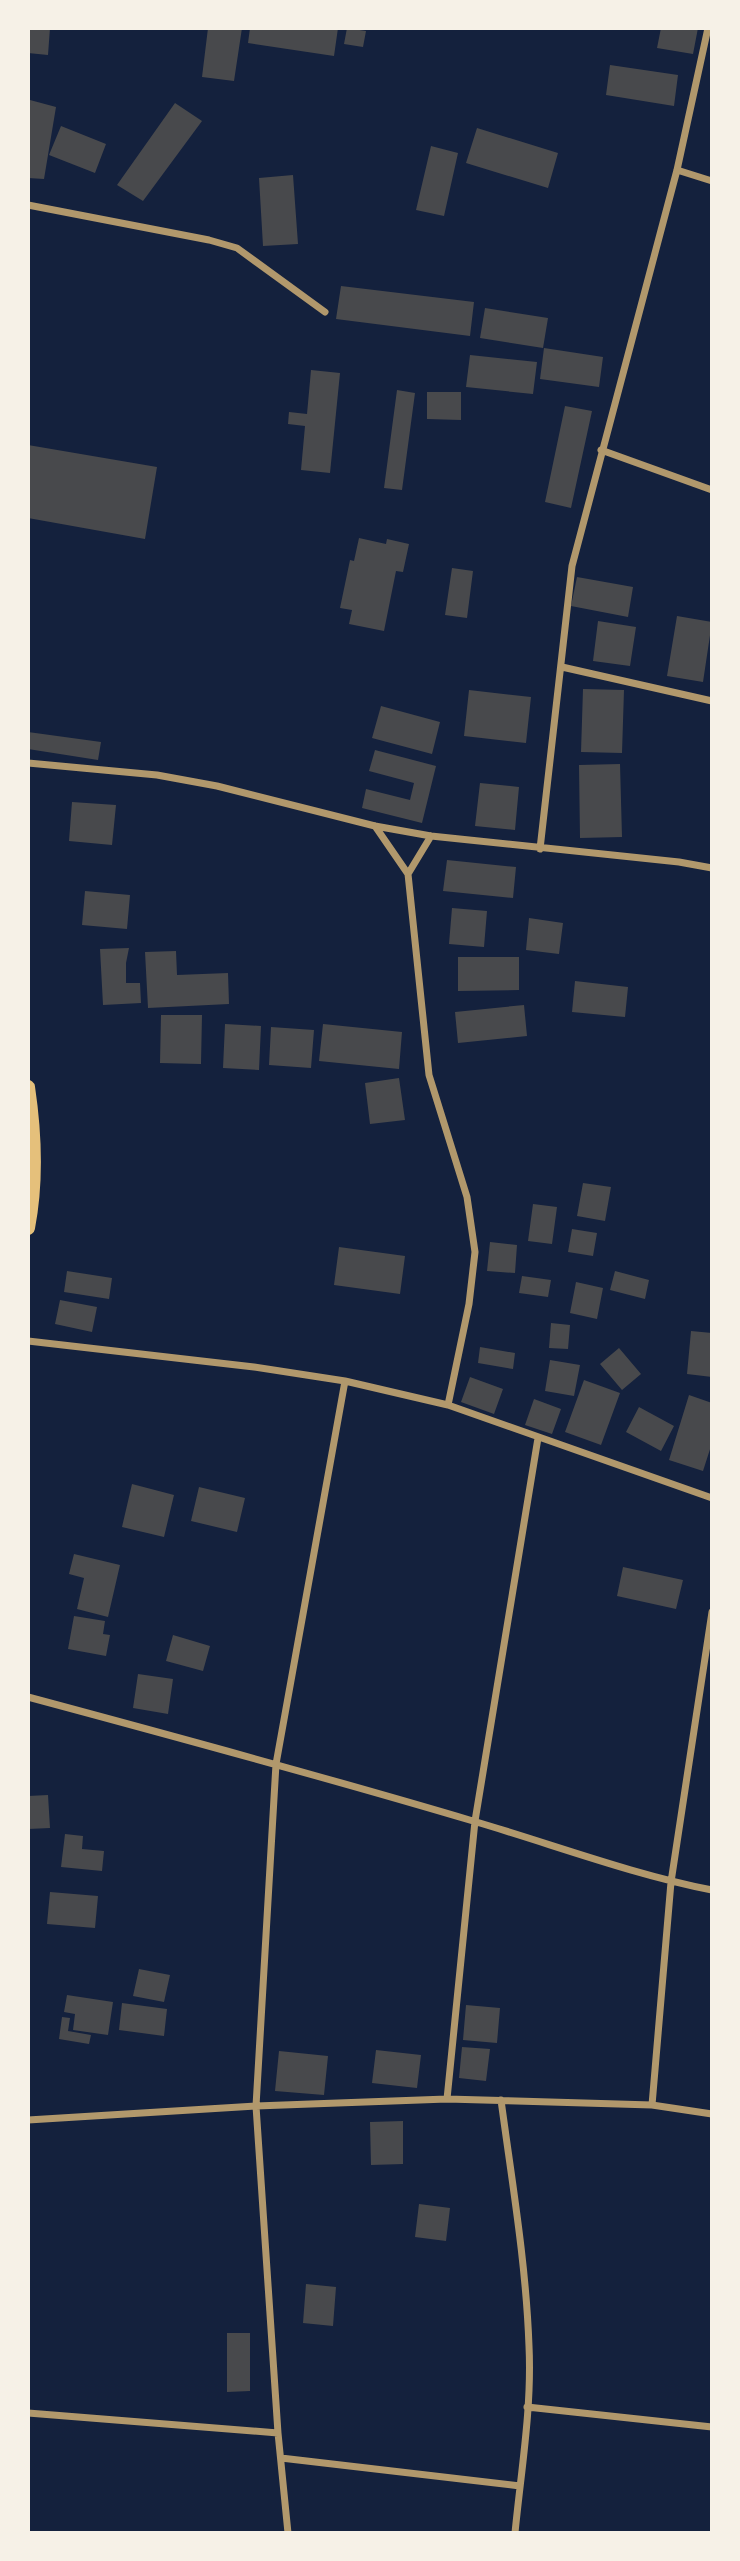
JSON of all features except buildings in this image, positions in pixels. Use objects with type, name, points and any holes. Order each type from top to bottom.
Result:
[{"type":"main road","points":[[28,1087],[34,1143],[33,1204],[28,1228]]},
{"type":"street","points":[[540,849],[572,566],[677,170],[708,28]]},
{"type":"street","points":[[677,170],[712,181]]},
{"type":"street","points":[[28,205],[209,240],[237,248],[325,312]]},
{"type":"street","points":[[601,450],[712,489]]},
{"type":"street","points":[[562,667],[712,701]]},
{"type":"street","points":[[28,762],[169,777],[217,786],[375,826],[431,836],[712,867]]},
{"type":"street","points":[[375,826],[408,874],[429,1075],[467,1197],[475,1252],[469,1304],[448,1405]]},
{"type":"street","points":[[408,874],[431,836]]},
{"type":"street","points":[[28,1341],[254,1367],[345,1381],[448,1405],[712,1498]]},
{"type":"street","points":[[288,2533],[278,2433],[256,2106],[276,1764],[345,1381]]},
{"type":"street","points":[[447,2099],[475,1821],[538,1438]]},
{"type":"street","points":[[652,2105],[671,1882],[712,1612]]},
{"type":"street","points":[[28,1697],[475,1821],[671,1882],[712,1890]]},
{"type":"street","points":[[28,2120],[256,2106],[447,2099],[652,2105],[712,2114]]},
{"type":"street","points":[[501,2100],[526,2288],[529,2348],[527,2407],[515,2533]]},
{"type":"street","points":[[527,2407],[712,2427]]},
{"type":"street","points":[[28,2413],[278,2433]]},
{"type":"street","points":[[281,2458],[520,2486]]}]
